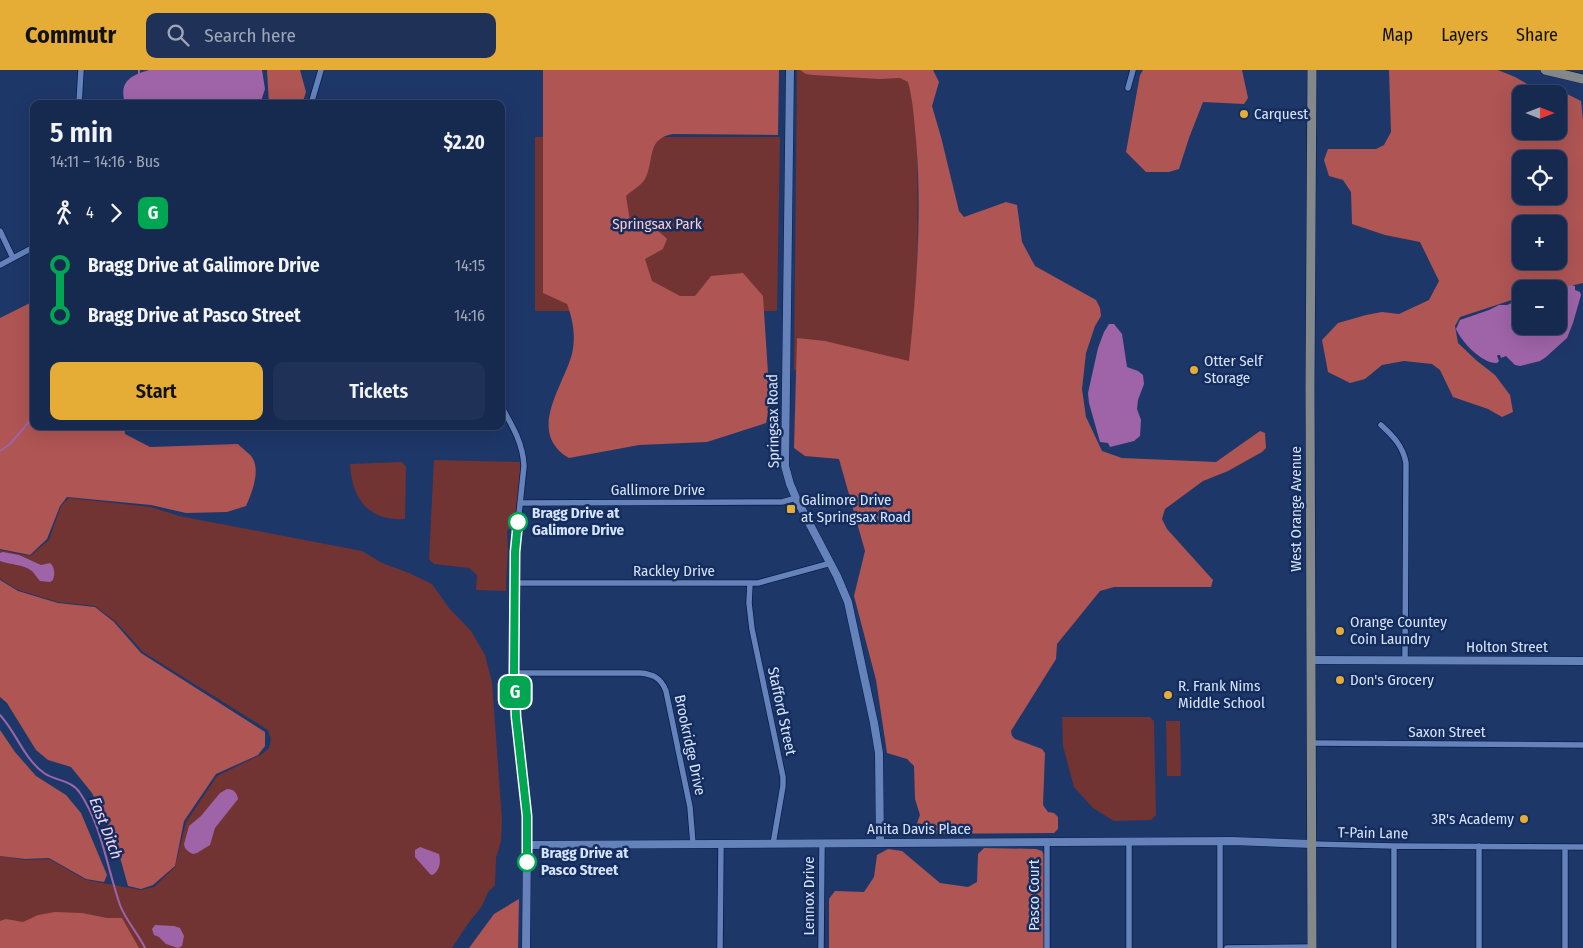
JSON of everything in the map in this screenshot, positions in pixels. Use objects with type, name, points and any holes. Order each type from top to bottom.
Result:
[{"type":"main road","name":"West Orange Avenue","points":[[1312,70],[1310,386],[1312,947]]},
{"type":"main road","points":[[1545,70],[1583,79]]},
{"type":"street","points":[[79,100],[81,70]]},
{"type":"street","points":[[312,100],[321,70]]},
{"type":"street","name":"Springsax Road","points":[[790,70],[785,445],[787,476],[796,498],[831,563],[848,602],[874,723],[880,774],[880,843]]},
{"type":"street","points":[[1128,88],[1133,70]]},
{"type":"street","points":[[0,231],[13,258]]},
{"type":"street","points":[[0,265],[30,249]]},
{"type":"street","points":[[505,413],[518,437],[524,455],[515,552],[514,673],[516,717],[526,798],[526,948]]},
{"type":"street","points":[[1381,424],[1397,440],[1403,451],[1406,463],[1406,660]]},
{"type":"street","name":"Gallimore Drive","points":[[520,503],[782,502],[796,498]]},
{"type":"street","name":"Rackley Drive","points":[[515,584],[758,583],[831,563]]},
{"type":"street","name":"Stafford Street","points":[[750,583],[749,603],[752,629],[783,777],[773,844]]},
{"type":"street","name":"Holton Street","points":[[1311,660],[1583,661]]},
{"type":"street","name":"Brookridge Drive","points":[[514,673],[640,673],[652,675],[661,681],[666,691],[690,807],[693,844]]},
{"type":"street","name":"Saxon Street","points":[[1311,743],[1583,746]]},
{"type":"street","points":[[1220,841],[1220,948]]},
{"type":"street","name":"Anita Davis Place","points":[[527,845],[1220,841],[1312,844]]},
{"type":"street","name":"Pasco Court","points":[[1047,842],[1047,948]]},
{"type":"street","points":[[1129,842],[1129,948]]},
{"type":"street","points":[[720,948],[721,844]]},
{"type":"street","name":"Lennox Drive","points":[[821,948],[822,844]]},
{"type":"street","name":"T-Pain Lane","points":[[1312,844],[1583,847]]},
{"type":"street","points":[[1394,846],[1394,948]]},
{"type":"street","points":[[1479,846],[1479,948]]},
{"type":"street","points":[[1565,847],[1565,948]]},
{"type":"street","points":[[1227,948],[1312,947]]},
{"type":"green space","points":[[797,70],[917,70],[918,371],[794,370]]},
{"type":"green space","name":"Springsax Park","points":[[535,137],[780,137],[777,311],[535,311]]},
{"type":"green space","points":[[434,460],[520,462],[521,478],[514,525],[507,531],[506,591],[476,590],[477,575],[469,568],[434,564],[429,559]]},
{"type":"green space","points":[[402,462],[406,467],[405,519],[392,519],[372,512],[364,505],[354,488],[350,464]]},
{"type":"green space","points":[[69,498],[151,507],[179,516],[362,551],[382,563],[432,584],[449,608],[471,631],[485,655],[492,682],[502,821],[501,841],[496,858],[495,885],[488,892],[482,906],[452,948],[0,948],[0,856],[25,860],[49,859],[86,880],[141,890],[154,887],[175,867],[186,822],[217,776],[262,754],[269,748],[271,739],[268,730],[143,652],[116,622],[95,606],[58,602],[18,590],[0,579],[0,550],[30,556],[49,540],[61,506]]},
{"type":"green space","points":[[1062,717],[1150,717],[1154,721],[1156,815],[1151,820],[1114,821],[1093,808],[1074,787],[1063,746]]},
{"type":"green space","points":[[1166,721],[1180,721],[1181,776],[1167,776]]},
{"type":"shaded area","points":[[149,70],[262,70],[265,89],[261,100],[124,100],[123,90],[125,85],[127,81]]},
{"type":"shaded area","points":[[267,70],[300,70],[306,92],[303,100],[269,100]]},
{"type":"shaded area","points":[[543,70],[779,70],[778,135],[673,134],[665,136],[655,145],[645,180],[626,196],[631,228],[657,231],[667,239],[663,249],[645,259],[652,281],[680,296],[695,296],[711,276],[743,273],[763,296],[770,404],[766,423],[707,442],[639,445],[569,458],[556,448],[550,436],[551,409],[572,354],[574,334],[567,304],[543,293]]},
{"type":"shaded area","points":[[800,70],[933,70],[939,82],[932,106],[959,211],[964,217],[1006,202],[1017,205],[1022,242],[1035,266],[1096,300],[1100,308],[1101,316],[1095,326],[1086,353],[1082,389],[1086,417],[1102,451],[1122,458],[1216,462],[1260,431],[1265,433],[1266,448],[1262,452],[1228,471],[1203,481],[1165,509],[1162,519],[1167,529],[1213,580],[1211,587],[1114,587],[1100,591],[1057,644],[1056,659],[1011,731],[1015,739],[1042,749],[1045,753],[1043,805],[1048,812],[1054,813],[1058,817],[1058,829],[1054,833],[913,834],[920,815],[915,799],[914,766],[907,759],[887,753],[876,680],[854,596],[865,551],[839,459],[805,456],[794,448],[797,338],[825,341],[909,361],[919,222],[918,167],[912,103],[908,82],[900,78],[879,79],[813,75],[806,74]]},
{"type":"shaded area","points":[[1143,70],[1242,70],[1248,98],[1244,104],[1203,102],[1179,169],[1169,172],[1146,172],[1126,152],[1140,75]]},
{"type":"shaded area","points":[[1389,70],[1498,70],[1515,77],[1529,85],[1512,85],[1512,140],[1568,140],[1568,94],[1581,101],[1583,120],[1583,283],[1567,287],[1567,280],[1512,280],[1512,300],[1460,317],[1455,326],[1458,343],[1495,375],[1510,395],[1513,412],[1502,417],[1488,409],[1453,397],[1440,370],[1432,364],[1404,361],[1382,365],[1365,379],[1350,383],[1328,372],[1322,340],[1338,323],[1382,312],[1399,314],[1429,300],[1439,281],[1420,242],[1385,235],[1352,224],[1351,192],[1343,180],[1329,176],[1324,160],[1328,149],[1376,149],[1384,145],[1391,132]]},
{"type":"shaded area","points":[[1567,286],[1575,286],[1575,290],[1580,292],[1581,295],[1573,323],[1567,338],[1540,361],[1520,366],[1515,365],[1506,356],[1501,358],[1498,355],[1499,361],[1497,363],[1485,360],[1462,340],[1456,329],[1460,320],[1499,305],[1512,303],[1512,335],[1567,335]]},
{"type":"shaded area","points":[[30,303],[30,430],[124,430],[125,434],[150,447],[238,444],[252,457],[256,470],[253,489],[246,506],[227,512],[186,513],[151,505],[67,497],[60,506],[47,539],[30,555],[0,549],[0,318]]},
{"type":"shaded area","points":[[1109,324],[1114,324],[1122,334],[1127,367],[1143,375],[1144,384],[1137,409],[1141,420],[1140,436],[1134,441],[1110,447],[1108,443],[1100,442],[1088,393],[1098,348]]},
{"type":"shaded area","points":[[0,553],[19,555],[41,565],[50,563],[54,571],[53,580],[50,582],[40,581],[28,569],[0,561]]},
{"type":"shaded area","points":[[0,580],[18,591],[58,603],[95,607],[114,622],[141,653],[265,732],[265,746],[258,755],[216,774],[184,821],[175,866],[153,885],[141,889],[128,886],[116,843],[92,793],[71,767],[48,760],[36,750],[7,703],[0,697]]},
{"type":"shaded area","points":[[0,730],[15,752],[36,776],[66,795],[81,813],[107,875],[104,882],[86,879],[49,858],[25,859],[0,856]]},
{"type":"shaded area","points":[[227,789],[235,792],[238,799],[215,828],[210,845],[197,853],[189,852],[184,844],[189,826],[201,816],[220,793]]},
{"type":"shaded area","points":[[420,847],[439,854],[439,866],[432,875],[415,857],[415,850]]},
{"type":"shaded area","points":[[984,848],[1036,849],[1042,851],[1044,855],[1044,948],[829,948],[829,899],[835,891],[864,892],[874,877],[877,855],[888,849],[902,851],[940,883],[968,887],[977,882],[978,854]]},
{"type":"shaded area","points":[[519,899],[518,948],[469,948],[494,914]]},
{"type":"shaded area","points":[[55,912],[122,918],[139,948],[0,948],[0,921],[6,919],[23,922],[38,915]]},
{"type":"shaded area","points":[[155,925],[180,928],[184,936],[182,946],[178,948],[166,944],[154,935],[152,929]]},
{"type":"waterway","name":"East Ditch","points":[[0,451],[10,444],[30,421]]},
{"type":"waterway","name":"East Ditch","points":[[0,715],[37,767],[48,776],[73,786],[80,793],[94,819],[120,905],[145,948]]},
{"type":"bus line","name":"G","points":[[518,522],[515,552],[514,673],[517,731],[526,798],[527,862]]},
{"type":"place","name":"Carquest","points":[[1244,114]]},
{"type":"place","name":"Otter Self Storage","points":[[1194,370]]},
{"type":"place","name":"Galimore Drive at Springsax Road","points":[[791,509]]},
{"type":"place","name":"Bragg Drive at Galimore Drive","points":[[518,522]]},
{"type":"place","name":"Orange Countey Coin Laundry","points":[[1340,631]]},
{"type":"place","name":"Don's Grocery","points":[[1340,680]]},
{"type":"place","name":"R. Frank Nims Middle School","points":[[1168,695]]},
{"type":"place","name":"3R's Academy","points":[[1524,819]]},
{"type":"place","name":"Bragg Drive at Pasco Street","points":[[527,862]]}]
